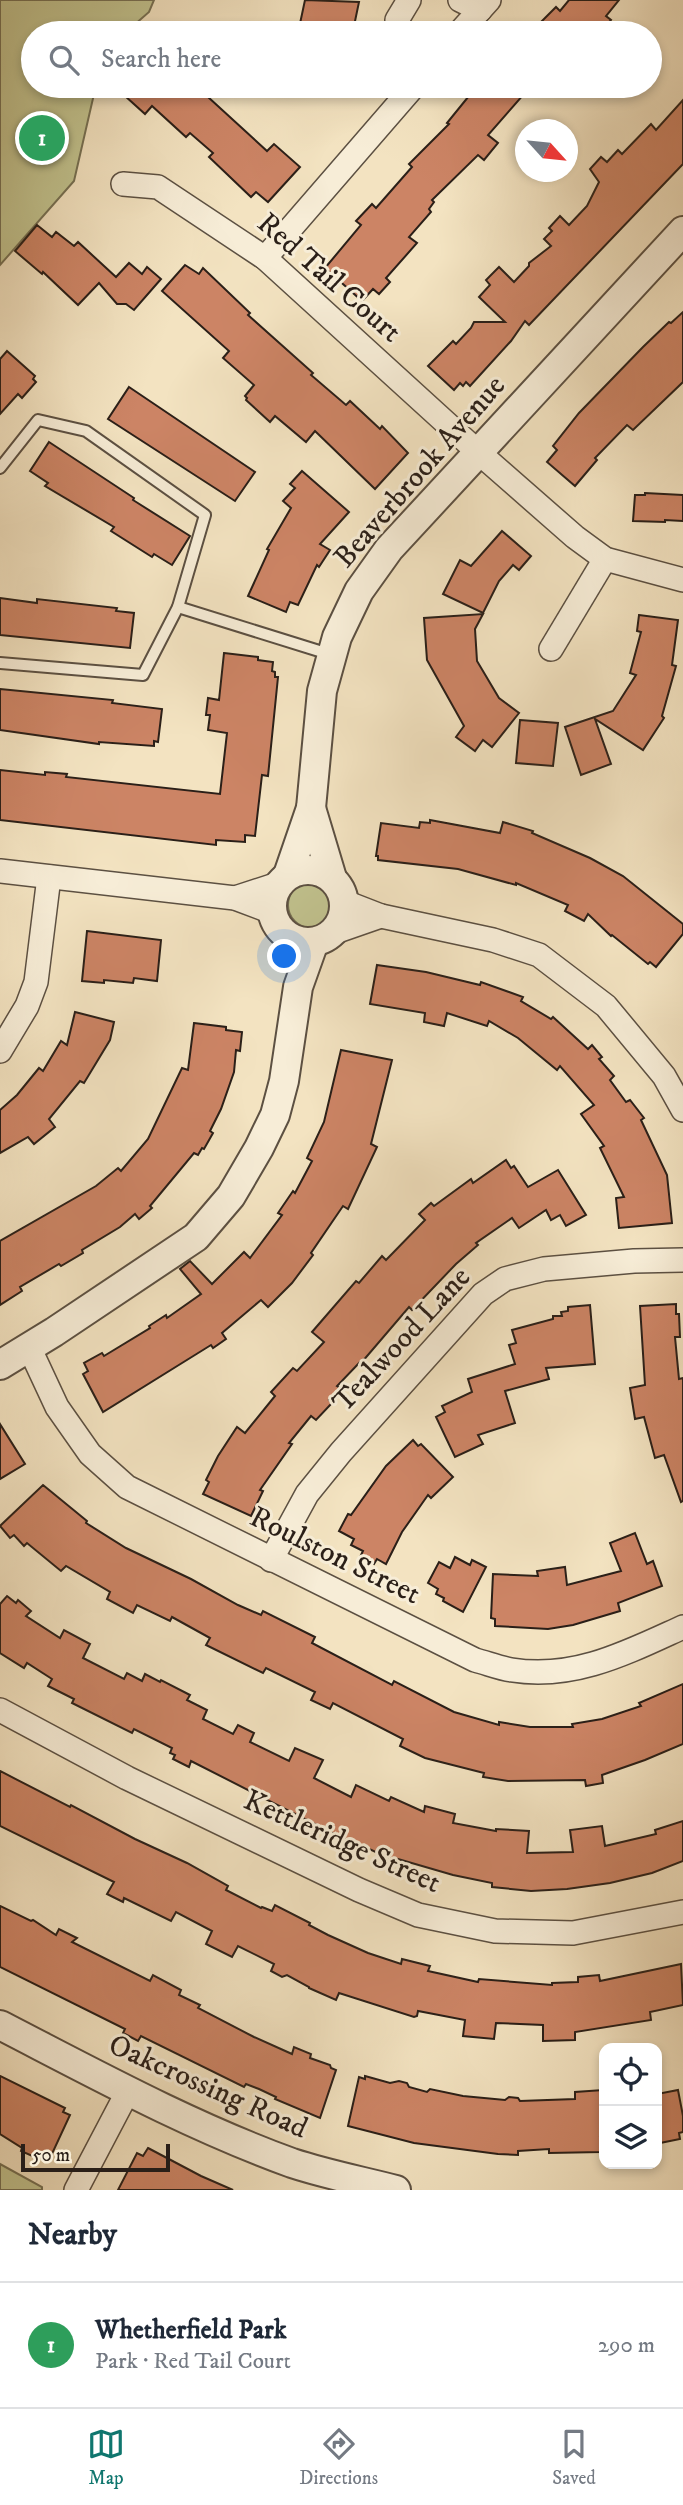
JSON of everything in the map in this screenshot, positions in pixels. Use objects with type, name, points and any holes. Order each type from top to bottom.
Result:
[{"type":"street","points":[[397,21],[409,0]]},
{"type":"street","points":[[466,21],[476,3]]},
{"type":"street","points":[[265,258],[404,98]]},
{"type":"street","name":"Red Tail Court","points":[[123,184],[158,187],[265,258],[478,452]]},
{"type":"street","name":"Beaverbrook Avenue","points":[[283,880],[311,808],[322,691],[337,637],[367,580],[389,549],[683,230]]},
{"type":"street","points":[[478,452],[575,537],[605,559],[683,580]]},
{"type":"street","points":[[551,649],[605,559]]},
{"type":"street","name":"Beaverbrook Avenue","points":[[311,808],[339,890]]},
{"type":"street","points":[[235,898],[283,880],[303,869],[318,870],[339,890],[381,916],[493,940],[539,955],[606,1006],[664,1076],[683,1110]]},
{"type":"street","points":[[0,871],[235,898],[272,912]]},
{"type":"street","points":[[0,1051],[27,1006],[36,982],[49,877]]},
{"type":"street","points":[[283,880],[272,897],[272,912],[278,926],[312,937],[381,916]]},
{"type":"street","points":[[0,1365],[196,1237],[231,1196],[260,1148],[275,1115],[284,1081],[298,987],[312,937],[342,920],[339,890]]},
{"type":"street","name":"Tealwood Lane","points":[[271,1560],[307,1494],[341,1452],[483,1294],[505,1279],[544,1269],[634,1261],[683,1260]]},
{"type":"street","name":"Roulston Street","points":[[29,1348],[57,1407],[90,1454],[127,1487],[475,1660],[528,1672],[588,1667],[615,1658],[683,1627]]},
{"type":"street","name":"Kettleridge Street","points":[[0,1710],[127,1778],[359,1890],[418,1915],[495,1931],[573,1933],[683,1912]]},
{"type":"street","name":"Oakcrossing Road","points":[[0,2025],[128,2091],[234,2140],[294,2164],[396,2190]]},
{"type":"street","points":[[76,2190],[128,2091]]},
{"type":"lane","points":[[0,468],[38,420],[86,430],[205,515],[178,607],[143,675],[0,663]]},
{"type":"lane","points":[[178,607],[332,655]]},
{"type":"green space","points":[[0,0],[154,0],[149,12],[139,21],[21,21],[21,98],[93,98],[74,181],[0,265]]},
{"type":"green space","points":[[311,882],[320,883],[327,889],[333,896],[333,914],[327,921],[320,927],[311,928],[302,927],[295,921],[289,914],[288,905],[289,896],[295,889],[302,883]]},
{"type":"green space","points":[[0,2164],[42,2187],[42,2190],[0,2190]]},
{"type":"building","points":[[305,0],[359,2],[355,21],[301,21]]},
{"type":"building","points":[[569,0],[619,0],[606,16],[610,21],[542,21],[556,7],[560,11]]},
{"type":"building","points":[[127,98],[209,98],[267,151],[274,144],[300,167],[268,202],[256,192],[251,197],[209,157],[213,153],[190,133],[186,137],[152,106],[145,114]]},
{"type":"building","points":[[467,98],[520,98],[488,135],[498,143],[484,160],[478,155],[432,200],[434,202],[429,209],[431,212],[409,237],[417,243],[386,278],[390,282],[379,294],[373,289],[362,301],[325,268],[361,225],[356,221],[372,204],[376,208],[412,167],[409,164],[449,124],[447,123]]},
{"type":"building","points":[[683,100],[683,164],[529,325],[525,321],[511,341],[470,386],[466,382],[463,386],[460,383],[454,390],[428,366],[453,341],[456,344],[474,322],[505,322],[479,297],[490,285],[486,280],[499,267],[514,282],[529,263],[551,246],[544,239],[552,231],[549,228],[560,216],[569,225],[587,206],[599,182],[590,169],[601,157],[607,162],[618,150],[622,154],[651,124],[656,130]]},
{"type":"building","points":[[37,225],[52,237],[56,232],[74,246],[78,242],[116,277],[129,263],[142,274],[147,267],[161,279],[134,310],[126,304],[117,304],[99,283],[78,305],[43,272],[42,274],[15,251]]},
{"type":"building","points":[[185,265],[199,274],[203,268],[250,313],[248,315],[313,373],[311,375],[346,405],[350,401],[380,429],[382,426],[408,453],[375,489],[315,431],[306,442],[275,416],[270,422],[246,400],[245,396],[254,385],[223,358],[229,351],[162,291]]},
{"type":"building","points":[[683,312],[683,382],[633,430],[627,425],[595,458],[597,460],[575,486],[547,462],[557,450],[553,446],[579,413],[643,347]]},
{"type":"building","points":[[7,351],[35,376],[33,379],[36,382],[22,398],[18,394],[0,414],[0,359]]},
{"type":"building","points":[[129,387],[255,472],[235,501],[108,419]]},
{"type":"building","points":[[49,442],[190,536],[172,565],[154,554],[152,557],[111,531],[114,527],[45,486],[48,483],[30,471]]},
{"type":"building","points":[[302,471],[349,512],[320,544],[330,550],[319,567],[317,565],[298,605],[290,602],[286,612],[248,596],[269,550],[267,549],[291,508],[283,501],[295,488],[290,484]]},
{"type":"building","points":[[635,495],[683,495],[683,521],[633,521]]},
{"type":"building","points":[[502,531],[531,556],[519,570],[513,565],[499,581],[483,613],[443,594],[460,560],[471,566]]},
{"type":"building","points":[[0,598],[37,603],[37,599],[117,608],[116,611],[134,613],[130,648],[0,635]]},
{"type":"building","points":[[483,614],[475,629],[477,661],[499,698],[519,713],[492,747],[483,740],[475,751],[456,737],[464,726],[427,660],[424,618]]},
{"type":"building","points":[[639,615],[678,620],[672,665],[676,666],[662,716],[664,718],[643,750],[595,719],[611,764],[581,775],[565,727],[613,711],[636,675],[630,673],[641,632],[637,631]]},
{"type":"building","points":[[224,653],[258,657],[258,660],[273,662],[272,671],[275,672],[275,677],[278,677],[268,776],[262,775],[255,836],[245,835],[245,842],[216,840],[216,845],[0,820],[0,770],[45,775],[45,772],[67,774],[66,777],[220,794],[227,733],[208,730],[210,715],[206,715],[208,698],[219,700]]},
{"type":"building","points":[[0,689],[113,700],[112,703],[162,709],[158,742],[154,741],[154,746],[99,744],[0,730]]},
{"type":"building","points":[[520,720],[558,723],[553,766],[516,763]]},
{"type":"building","points":[[430,820],[500,833],[503,822],[533,831],[532,833],[590,858],[623,876],[683,924],[683,934],[656,967],[611,936],[588,914],[584,921],[565,911],[568,905],[516,883],[458,869],[378,860],[376,856],[381,823],[419,828],[420,822],[430,823]]},
{"type":"building","points":[[87,931],[161,940],[157,981],[134,978],[133,983],[82,981]]},
{"type":"building","points":[[377,965],[426,972],[480,985],[481,982],[523,997],[521,1001],[551,1019],[553,1017],[588,1049],[592,1045],[602,1057],[599,1059],[614,1076],[610,1080],[626,1102],[630,1100],[644,1118],[641,1120],[667,1175],[672,1223],[619,1228],[616,1198],[624,1197],[600,1148],[604,1146],[581,1114],[594,1105],[560,1066],[557,1070],[518,1038],[489,1021],[487,1026],[447,1013],[444,1026],[424,1022],[425,1013],[370,1004]]},
{"type":"building","points":[[75,1012],[114,1022],[110,1040],[84,1083],[80,1081],[49,1119],[55,1127],[34,1144],[28,1137],[0,1153],[0,1110],[17,1095],[39,1068],[43,1071],[61,1041],[67,1045]]},
{"type":"building","points":[[194,1023],[242,1032],[240,1051],[236,1050],[234,1072],[210,1131],[213,1133],[204,1149],[202,1148],[198,1155],[194,1153],[150,1206],[152,1208],[139,1219],[135,1214],[120,1227],[82,1250],[83,1253],[20,1287],[22,1291],[0,1305],[0,1241],[96,1186],[118,1168],[121,1171],[148,1139],[182,1068],[188,1070]]},
{"type":"building","points":[[341,1050],[392,1060],[371,1144],[377,1147],[348,1209],[343,1206],[311,1253],[313,1255],[292,1283],[268,1307],[261,1300],[222,1333],[226,1339],[213,1348],[211,1345],[103,1412],[83,1374],[88,1371],[84,1363],[102,1353],[104,1356],[201,1294],[180,1269],[190,1261],[212,1284],[244,1252],[250,1258],[282,1215],[278,1213],[293,1191],[295,1193],[312,1161],[307,1158],[324,1122]]},
{"type":"building","points":[[506,1160],[511,1168],[514,1166],[528,1187],[558,1170],[586,1215],[566,1226],[560,1215],[551,1220],[546,1210],[519,1228],[512,1218],[476,1243],[478,1245],[412,1310],[409,1307],[362,1362],[337,1386],[340,1388],[329,1400],[332,1403],[316,1420],[311,1416],[289,1443],[292,1444],[260,1490],[263,1491],[251,1516],[203,1494],[209,1482],[206,1480],[218,1456],[237,1427],[245,1433],[275,1396],[271,1392],[293,1368],[297,1371],[324,1342],[312,1332],[356,1281],[359,1283],[382,1256],[386,1260],[425,1220],[419,1214],[431,1203],[434,1206],[471,1179],[473,1183]]},
{"type":"building","points":[[676,1304],[680,1337],[675,1337],[679,1379],[683,1378],[681,1502],[664,1455],[655,1458],[644,1417],[635,1419],[630,1388],[645,1385],[640,1306]]},
{"type":"building","points":[[590,1305],[595,1364],[546,1368],[549,1379],[505,1391],[515,1423],[478,1435],[483,1444],[455,1457],[436,1417],[445,1412],[442,1406],[472,1392],[468,1379],[515,1364],[509,1345],[516,1343],[512,1330],[553,1319],[553,1316],[562,1316],[561,1312],[568,1311],[568,1307]]},
{"type":"building","points":[[0,1424],[25,1464],[0,1479]]},
{"type":"building","points":[[413,1440],[418,1446],[421,1444],[453,1477],[431,1498],[428,1495],[402,1532],[386,1564],[377,1559],[374,1564],[360,1557],[363,1551],[351,1545],[354,1539],[339,1531],[348,1514],[351,1515],[386,1466]]},
{"type":"building","points":[[43,1485],[87,1521],[86,1523],[126,1548],[238,1605],[261,1615],[263,1611],[315,1637],[312,1643],[392,1685],[394,1681],[454,1712],[499,1725],[499,1722],[530,1727],[573,1727],[572,1724],[602,1719],[641,1706],[639,1703],[683,1684],[683,1744],[602,1775],[603,1783],[586,1786],[585,1780],[508,1781],[483,1777],[484,1773],[425,1758],[400,1746],[403,1739],[333,1703],[330,1709],[311,1700],[315,1692],[266,1668],[263,1673],[206,1645],[210,1638],[172,1617],[170,1621],[137,1605],[133,1613],[107,1599],[110,1592],[66,1566],[61,1571],[27,1543],[24,1546],[14,1535],[10,1538],[0,1526]]},
{"type":"building","points":[[635,1533],[647,1564],[653,1561],[662,1586],[618,1603],[620,1611],[573,1625],[548,1629],[495,1626],[495,1619],[491,1618],[493,1574],[538,1576],[537,1571],[565,1567],[567,1585],[621,1571],[610,1543]]},
{"type":"building","points":[[455,1557],[470,1565],[472,1560],[486,1567],[463,1612],[443,1601],[444,1598],[436,1594],[438,1589],[428,1583],[439,1562],[450,1568]]},
{"type":"building","points":[[7,1596],[16,1603],[18,1600],[31,1611],[26,1616],[60,1638],[64,1630],[90,1644],[83,1658],[124,1679],[127,1673],[142,1681],[145,1674],[160,1682],[161,1680],[190,1695],[187,1700],[207,1710],[203,1719],[233,1734],[238,1725],[254,1733],[250,1742],[289,1761],[295,1748],[323,1760],[314,1778],[351,1797],[356,1785],[389,1801],[391,1797],[424,1812],[425,1806],[455,1814],[453,1823],[496,1831],[529,1831],[527,1853],[573,1852],[570,1830],[602,1826],[605,1846],[656,1834],[655,1830],[683,1821],[683,1861],[652,1873],[610,1883],[531,1891],[492,1887],[492,1883],[398,1859],[397,1862],[361,1845],[360,1847],[191,1761],[189,1767],[173,1759],[175,1755],[170,1753],[172,1748],[134,1729],[132,1733],[72,1703],[74,1699],[48,1686],[52,1679],[27,1663],[24,1668],[0,1653],[0,1604]]},
{"type":"building","points":[[0,1771],[187,1863],[228,1886],[226,1890],[261,1908],[272,1911],[275,1905],[328,1935],[368,1953],[401,1964],[402,1959],[430,1966],[428,1971],[478,1982],[479,1979],[552,1985],[578,1982],[578,1977],[599,1975],[600,1981],[681,1964],[683,2005],[650,2012],[651,2020],[575,2032],[575,2040],[543,2041],[543,2025],[496,2023],[494,2039],[463,2036],[465,2020],[418,2011],[414,2017],[339,1993],[336,2000],[287,1975],[282,1977],[271,1971],[274,1964],[238,1946],[232,1957],[206,1944],[212,1931],[176,1912],[171,1921],[124,1898],[123,1902],[107,1894],[114,1882],[0,1826]]},
{"type":"building","points":[[0,1906],[33,1920],[56,1935],[59,1929],[77,1938],[72,1942],[150,1981],[153,1975],[181,1990],[179,1995],[200,2005],[198,2008],[254,2037],[292,2054],[294,2047],[311,2054],[310,2058],[330,2065],[336,2070],[320,2118],[275,2099],[276,2097],[259,2089],[246,2084],[244,2087],[141,2036],[138,2041],[123,2033],[125,2029],[0,1967]]},
{"type":"building","points":[[0,2076],[65,2108],[63,2112],[70,2115],[51,2156],[42,2152],[39,2159],[21,2151],[22,2148],[0,2134]]},
{"type":"building","points":[[365,2076],[390,2083],[399,2081],[427,2092],[430,2089],[463,2096],[505,2100],[509,2097],[518,2098],[520,2101],[575,2099],[575,2092],[599,2090],[599,2152],[549,2153],[549,2149],[518,2151],[518,2155],[498,2154],[414,2143],[348,2126],[359,2077],[365,2079]]},
{"type":"building","points":[[678,2090],[683,2132],[679,2133],[680,2139],[662,2143],[662,2106],[662,2093]]},
{"type":"building","points":[[148,2148],[233,2190],[118,2190],[137,2153],[143,2156]]},
{"type":"place","name":"Whetherfield Park","points":[[42,138]]}]
